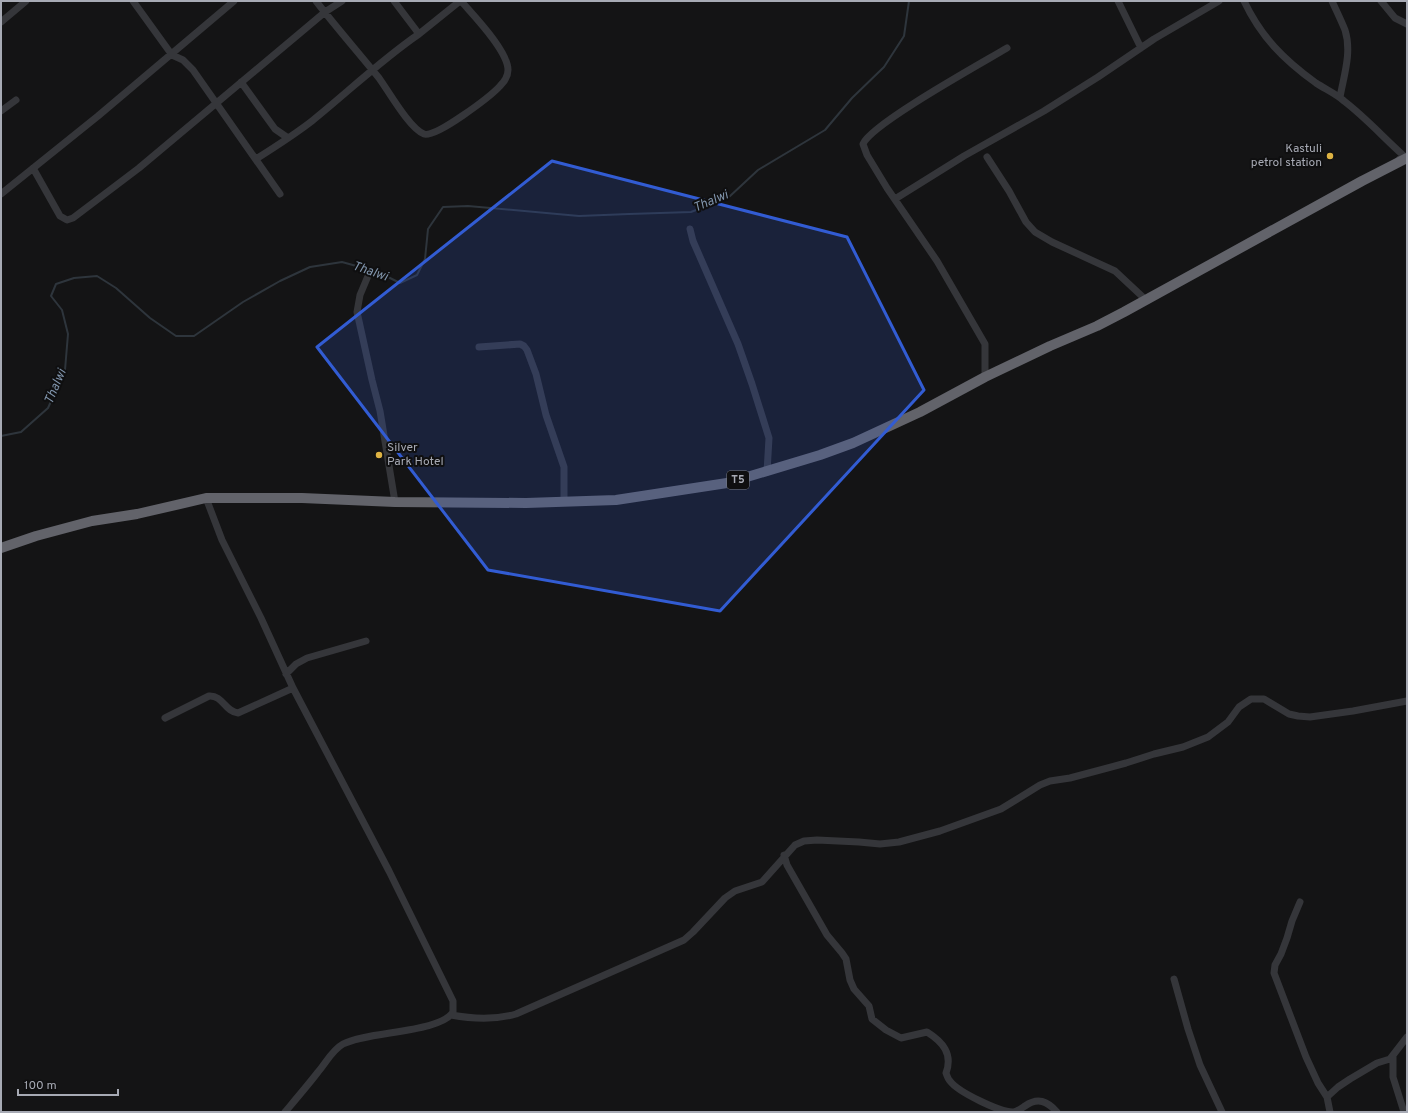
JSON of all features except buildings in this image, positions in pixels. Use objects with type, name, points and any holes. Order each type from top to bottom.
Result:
[{"type":"highway","name":"T5","points":[[1,548],[36,536],[92,521],[137,514],[206,498],[302,498],[395,502],[526,503],[616,500],[727,484],[820,455],[879,432],[985,377],[1050,346],[1097,326],[1407,158]]},
{"type":"street","points":[[1,22],[26,1]]},
{"type":"street","points":[[133,1],[149,21],[172,55],[189,64],[280,194]]},
{"type":"street","points":[[222,1],[231,4]]},
{"type":"street","points":[[256,159],[312,120],[372,70],[392,53],[419,34],[460,1],[502,52],[506,62],[507,76],[501,85],[491,95],[445,127],[432,134],[425,135],[410,121],[372,70],[316,1]]},
{"type":"street","points":[[33,168],[60,216],[67,220],[72,218],[139,168],[325,12],[342,1]]},
{"type":"street","points":[[394,1],[419,34]]},
{"type":"street","points":[[1118,1],[1140,48]]},
{"type":"street","points":[[895,199],[964,156],[1044,111],[1098,77],[1140,48],[1219,1]]},
{"type":"street","points":[[1244,1],[1265,38],[1278,52],[1303,73],[1340,97],[1403,154],[1395,164]]},
{"type":"street","points":[[1332,1],[1344,29],[1348,45],[1348,56],[1340,97]]},
{"type":"street","points":[[1381,1],[1395,18],[1407,24]]},
{"type":"street","points":[[1,194],[98,116],[156,66],[172,55],[231,4]]},
{"type":"street","points":[[985,377],[985,344],[937,260],[895,199],[867,155],[863,144],[864,141],[885,123],[913,104],[1007,48]]},
{"type":"street","points":[[241,82],[275,129],[288,138]]},
{"type":"street","points":[[1,111],[16,100]]},
{"type":"street","points":[[987,157],[1009,191],[1026,222],[1035,232],[1052,242],[1115,271],[1146,300]]},
{"type":"street","points":[[690,229],[693,241],[738,344],[759,404],[769,438],[767,472]]},
{"type":"street","points":[[368,276],[360,295],[357,312],[380,411],[395,502]]},
{"type":"street","points":[[479,347],[520,344],[527,350],[536,374],[546,414],[564,466],[564,501]]},
{"type":"street","points":[[206,498],[222,540],[261,618],[286,674],[389,871],[453,1001],[453,1012],[440,1022],[382,1033],[343,1044],[335,1050],[285,1112]]},
{"type":"street","points":[[286,674],[296,664],[307,658],[366,641]]},
{"type":"street","points":[[165,718],[209,696],[217,697],[229,710],[238,713],[293,688]]},
{"type":"street","points":[[451,1015],[462,1017],[494,1018],[516,1014],[684,940],[725,898],[735,891],[762,882],[774,870],[784,855],[794,845],[804,841],[818,840],[880,844],[899,842],[957,825],[1001,809],[1040,785],[1050,781],[1070,778],[1126,763],[1183,747],[1208,737],[1228,722],[1239,707],[1251,699],[1264,699],[1289,714],[1310,717],[1360,710],[1407,701]]},
{"type":"street","points":[[784,855],[787,865],[827,935],[846,959],[850,980],[854,989],[869,1006],[872,1019],[886,1030],[901,1038],[927,1032],[935,1037],[949,1054],[950,1064],[946,1073],[950,1081],[967,1094],[1006,1111],[1016,1112],[1034,1101],[1043,1101],[1052,1106],[1057,1112]]},
{"type":"street","points":[[1300,902],[1292,921],[1288,938],[1275,964],[1274,974],[1306,1057],[1318,1083],[1327,1097],[1330,1112]]},
{"type":"street","points":[[1174,978],[1198,1059],[1222,1112]]},
{"type":"street","points":[[1327,1097],[1350,1078],[1377,1063],[1390,1059],[1394,1056],[1407,1037]]},
{"type":"street","points":[[1394,1056],[1392,1068],[1393,1077],[1404,1112]]},
{"type":"highlighted area","points":[[552,161],[847,237],[924,390],[720,611],[488,570],[317,347]]},
{"type":"waterway","name":"Thalwi","points":[[1,436],[21,432],[48,408],[65,370],[68,334],[62,310],[51,296],[56,284],[74,278],[97,276],[116,288],[150,318],[176,336],[194,336],[243,302],[280,281],[310,267],[342,262],[378,272],[400,283],[417,275],[425,259],[428,229],[443,207],[468,206],[579,216],[691,212],[729,197],[758,170],[825,130],[852,98],[884,67],[904,36],[909,1]]},
{"type":"place","name":"Kastuli petrol station","points":[[1330,156]]},
{"type":"place","name":"Silver Park Hotel","points":[[379,455]]}]
